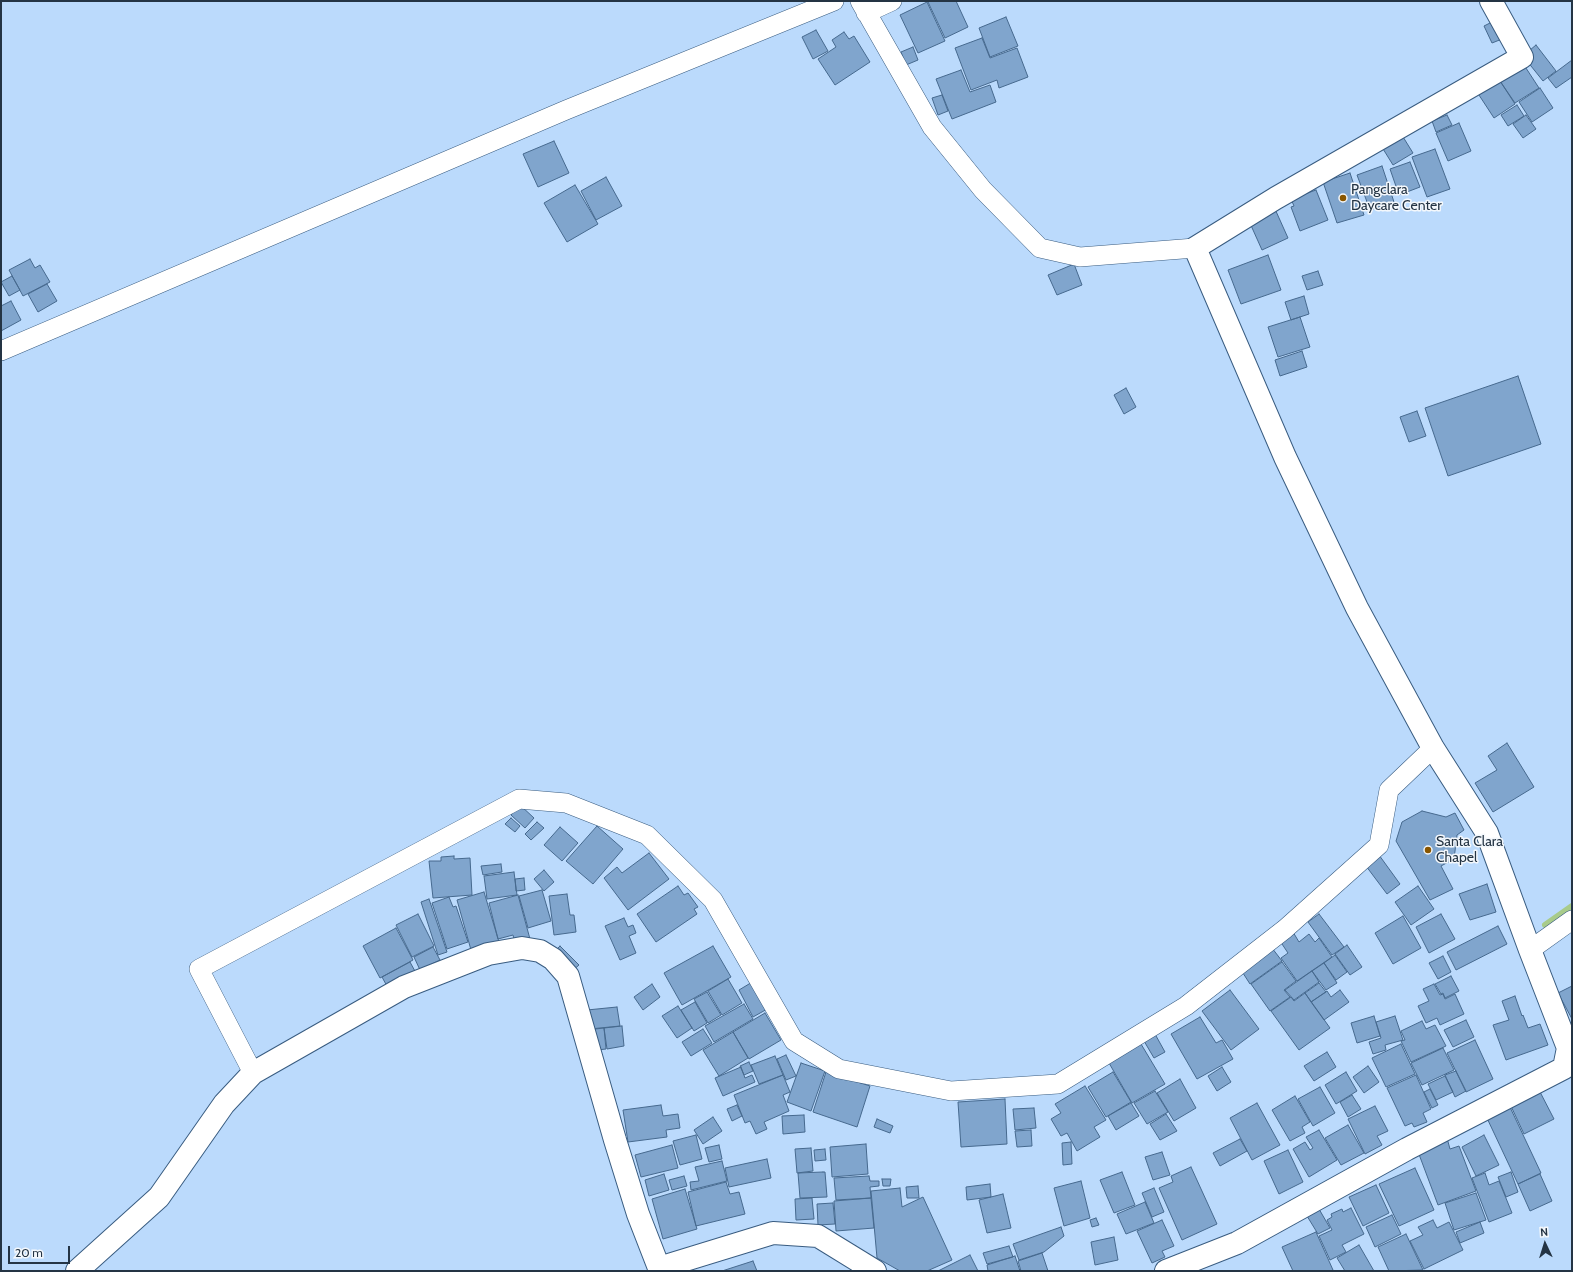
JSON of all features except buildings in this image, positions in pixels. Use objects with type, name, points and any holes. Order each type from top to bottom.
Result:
[{"type":"street","points":[[1,351],[566,110],[834,1]]},
{"type":"street","points":[[892,1],[863,7],[932,127],[983,190],[1040,248],[1080,257],[1195,248],[1283,194],[1522,57],[1491,1]]},
{"type":"street","points":[[1166,1271],[1237,1243],[1407,1149],[1564,1068],[1568,1048],[1487,833],[1433,748],[1357,608],[1285,457],[1195,248]]},
{"type":"street","points":[[253,1073],[199,969],[519,799],[566,803],[647,835],[713,900],[794,1041],[839,1069],[951,1090],[1058,1084],[1186,1006],[1285,929],[1303,913],[1379,844],[1389,790],[1433,748]]},
{"type":"street","points":[[1530,950],[1572,920]]},
{"type":"street","points":[[77,1271],[159,1197],[224,1104],[253,1073],[404,988],[488,954],[522,948],[540,951],[553,959],[568,976],[628,1184],[659,1268],[773,1233],[818,1236],[875,1271]]},
{"type":"waterway","points":[[1545,925],[1572,906]]},
{"type":"place","name":"Pangclara Daycare Center","points":[[1343,198]]},
{"type":"place","name":"Santa Clara Chapel","points":[[1428,850]]}]
